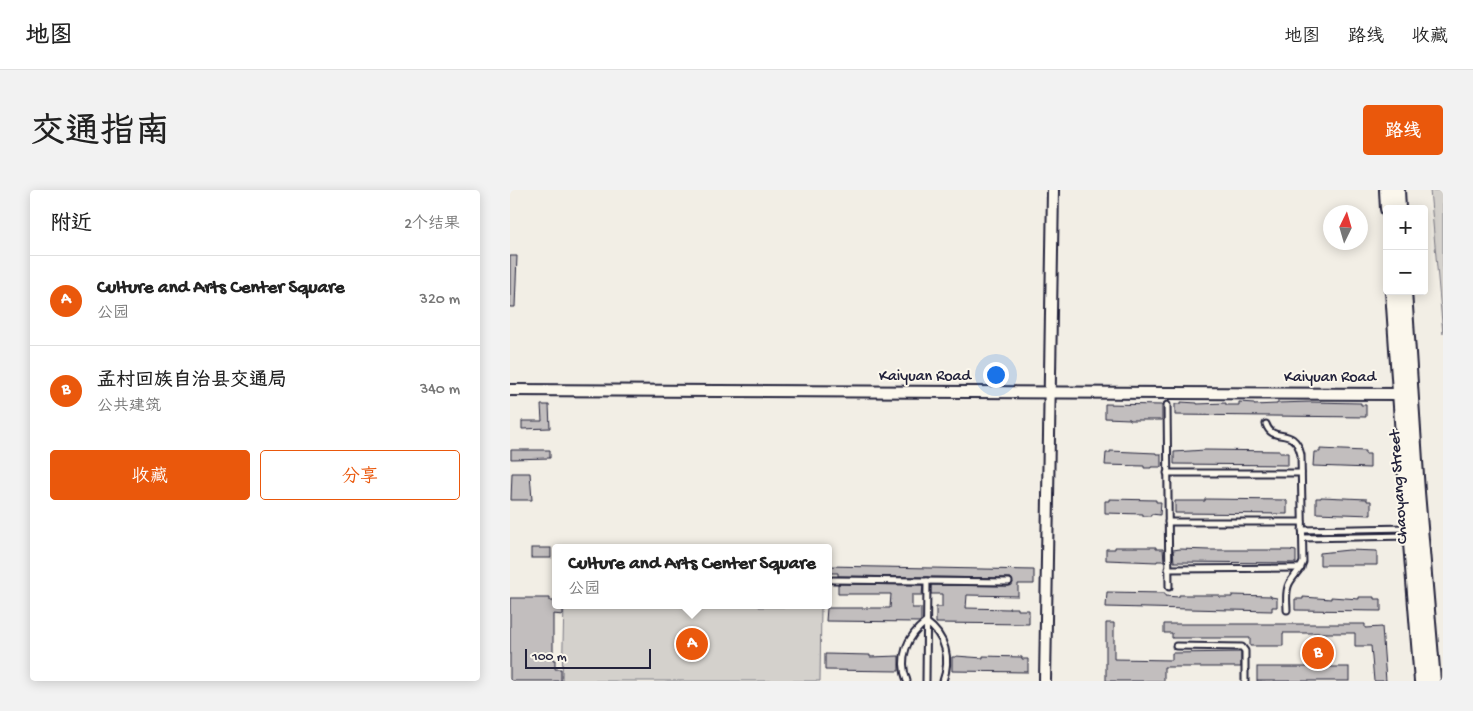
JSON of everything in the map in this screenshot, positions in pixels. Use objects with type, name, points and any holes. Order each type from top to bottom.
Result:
[{"type":"street","points":[[1045,681],[1053,190]]},
{"type":"street","points":[[1387,190],[1388,205]]},
{"type":"street","points":[[1397,190],[1398,205]]},
{"type":"street","name":"Chaoyang Street","points":[[1394,295],[1422,681]]},
{"type":"street","name":"Chaoyang Street","points":[[1404,295],[1417,492],[1433,681]]},
{"type":"street","name":"Kaiyuan Road","points":[[510,390],[1400,394]]},
{"type":"lane","points":[[1166,405],[1169,587]]},
{"type":"lane","points":[[1266,424],[1272,434],[1288,436],[1299,445],[1301,455],[1303,562],[1301,568],[1289,584],[1286,610]]},
{"type":"lane","points":[[1167,473],[1301,473]]},
{"type":"lane","points":[[1168,522],[1302,522]]},
{"type":"lane","points":[[1302,530],[1410,532]]},
{"type":"lane","points":[[1302,538],[1410,532]]},
{"type":"lane","points":[[1168,569],[1301,568]]},
{"type":"lane","points":[[834,580],[1009,582]]},
{"type":"lane","points":[[926,681],[927,581]]},
{"type":"lane","points":[[907,681],[903,666],[905,649],[913,633],[926,622]]},
{"type":"lane","points":[[926,622],[939,634],[944,645],[947,656],[947,668],[943,681]]},
{"type":"lane","points":[[1176,646],[1242,646],[1245,651],[1245,681]]},
{"type":"shaded area","points":[[1430,190],[1443,190],[1443,334]]},
{"type":"shaded area","points":[[564,609],[821,609],[820,681],[562,681]]},
{"type":"building","points":[[510,256],[517,256],[515,307],[510,307]]},
{"type":"building","points":[[1181,402],[1197,404],[1226,403],[1226,405],[1239,405],[1239,402],[1254,403],[1254,405],[1311,402],[1361,403],[1361,405],[1366,405],[1366,417],[1175,415],[1175,404],[1181,404]]},
{"type":"building","points":[[1105,404],[1162,405],[1162,420],[1105,418]]},
{"type":"building","points":[[541,405],[549,405],[550,428],[522,429],[522,421],[542,421]]},
{"type":"building","points":[[1320,449],[1365,451],[1365,454],[1370,454],[1370,468],[1313,466],[1314,452],[1320,452]]},
{"type":"building","points":[[511,450],[550,450],[550,458],[511,459]]},
{"type":"building","points":[[1205,450],[1280,451],[1280,453],[1288,453],[1288,465],[1174,464],[1174,452]]},
{"type":"building","points":[[1110,451],[1161,454],[1161,467],[1144,468],[1144,466],[1105,465],[1106,453],[1110,453]]},
{"type":"building","points":[[512,473],[530,473],[532,500],[511,500]]},
{"type":"building","points":[[1316,498],[1367,499],[1367,501],[1371,501],[1371,515],[1316,513]]},
{"type":"building","points":[[1109,499],[1156,500],[1156,502],[1161,502],[1160,515],[1151,514],[1151,516],[1143,516],[1143,514],[1105,513],[1105,501],[1109,501]]},
{"type":"building","points":[[1205,499],[1287,500],[1287,514],[1175,513],[1175,501],[1205,501]]},
{"type":"building","points":[[1115,547],[1156,547],[1156,549],[1163,549],[1164,561],[1106,560],[1106,549],[1115,549]]},
{"type":"building","points":[[531,548],[551,548],[551,558],[531,558]]},
{"type":"building","points":[[1173,550],[1290,550],[1296,551],[1296,563],[1174,562]]},
{"type":"building","points":[[1349,550],[1377,551],[1377,565],[1320,565],[1320,553]]},
{"type":"building","points":[[832,566],[1034,570],[1034,584],[1018,584],[1018,596],[967,595],[966,608],[1018,608],[1018,610],[1029,610],[1029,624],[936,623],[936,607],[942,607],[942,594],[931,594],[931,585],[1009,586],[1013,583],[1011,578],[838,576],[838,573],[832,573]]},
{"type":"building","points":[[838,584],[923,585],[922,595],[912,595],[912,608],[921,608],[921,621],[826,621],[827,609],[890,608],[891,594],[838,594]]},
{"type":"building","points":[[1107,592],[1165,593],[1165,596],[1179,597],[1179,595],[1219,595],[1219,597],[1232,597],[1232,595],[1271,596],[1277,598],[1277,607],[1272,607],[1272,611],[1106,607]]},
{"type":"building","points":[[1303,597],[1359,599],[1359,597],[1374,597],[1374,599],[1381,599],[1381,611],[1295,610],[1295,599],[1303,599]]},
{"type":"building","points":[[510,598],[550,598],[552,609],[563,609],[563,615],[553,614],[553,660],[555,660],[555,669],[561,669],[561,681],[510,681]]},
{"type":"building","points":[[1106,623],[1114,623],[1114,659],[1172,660],[1172,653],[1241,652],[1241,667],[1164,667],[1164,681],[1106,681]]},
{"type":"building","points":[[1164,624],[1365,624],[1365,628],[1382,627],[1386,681],[1374,681],[1371,646],[1355,646],[1355,633],[1283,633],[1283,646],[1250,646],[1250,638],[1172,638],[1172,633],[1164,633]]},
{"type":"building","points":[[825,654],[870,655],[870,657],[899,656],[899,671],[825,670]]},
{"type":"building","points":[[983,656],[1022,657],[1022,659],[1028,659],[1028,672],[952,671],[952,657],[983,658]]},
{"type":"building","points":[[1257,667],[1349,667],[1349,681],[1257,681]]},
{"type":"place","name":"Culture and Arts Center Square","points":[[692,644]]},
{"type":"place","name":"孟村回族自治县交通局","points":[[1318,653]]}]
